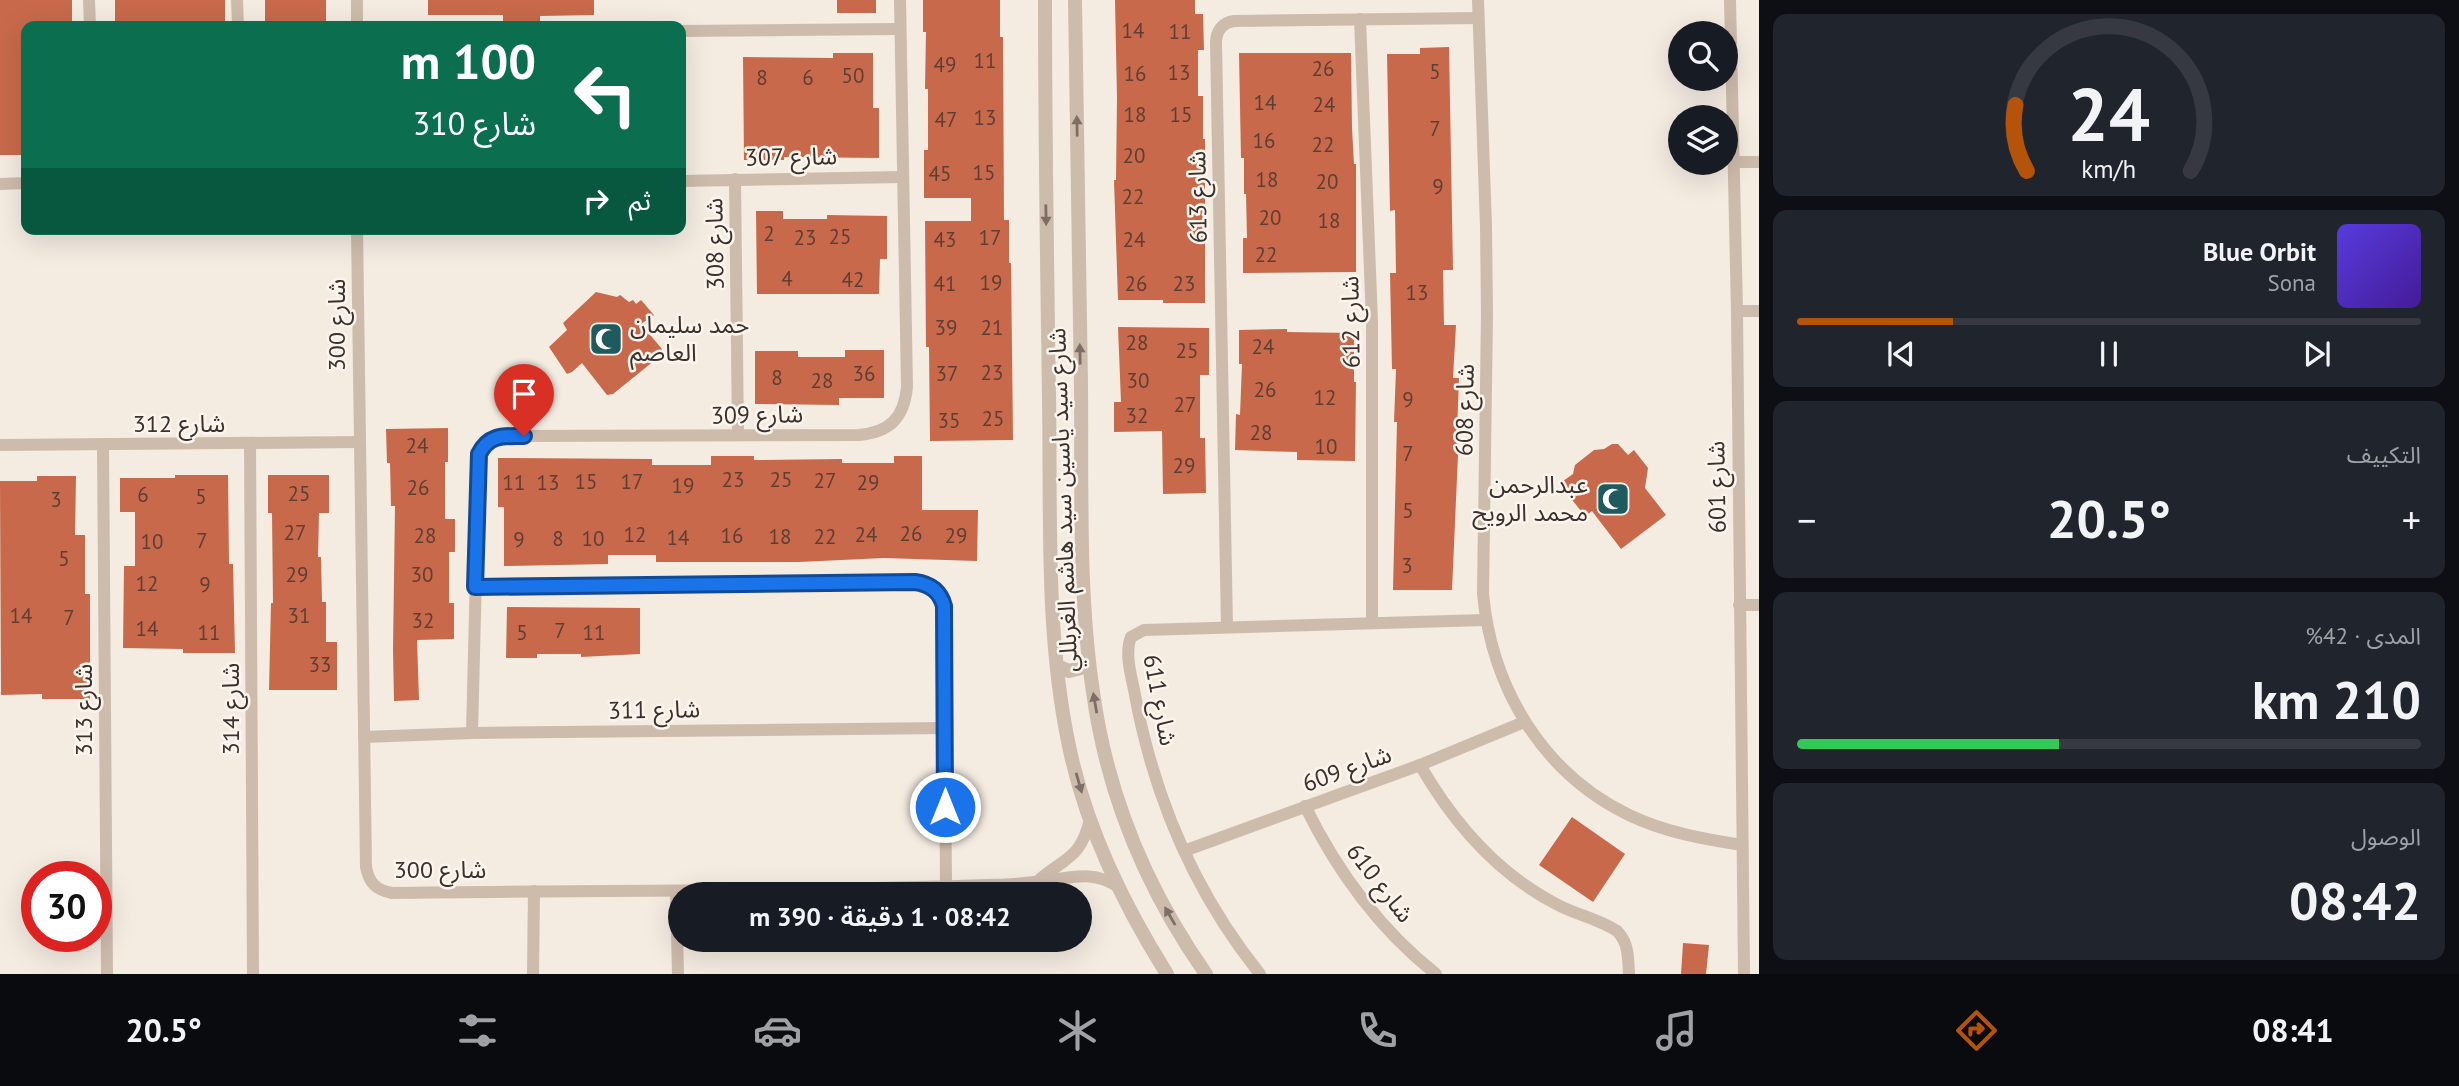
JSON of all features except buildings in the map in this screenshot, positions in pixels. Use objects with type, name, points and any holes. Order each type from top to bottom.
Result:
[{"type":"street","points":[[89,0],[90,21]]},
{"type":"street","points":[[237,0],[238,21]]},
{"type":"street","points":[[356,0],[357,21]]},
{"type":"street","name":"شارع 309","points":[[472,733],[479,454],[491,439],[499,436],[874,434],[888,427],[899,416],[905,402],[906,387],[901,0]]},
{"type":"street","name":"شارع سيد ياسين سيد هاشم الغربللي","points":[[1045,0],[1051,549],[1057,666],[1070,748],[1090,818],[1117,886],[1167,974]]},
{"type":"street","name":"شارع سيد ياسين سيد هاشم الغربللي","points":[[1075,0],[1083,533],[1089,666],[1106,758],[1125,822],[1160,900],[1206,974]]},
{"type":"street","name":"شارع 608","points":[[1478,0],[1487,252],[1482,573],[1485,620],[1499,673],[1524,722],[1573,779],[1630,816],[1674,832],[1742,845]]},
{"type":"street","name":"شارع 601","points":[[1730,0],[1733,105]]},
{"type":"street","name":"شارع 613","points":[[1227,627],[1216,38],[1224,24],[1234,20],[1478,18]]},
{"type":"street","name":"شارع 612","points":[[1360,19],[1372,321],[1372,623]]},
{"type":"street","points":[[686,31],[900,29]]},
{"type":"street","points":[[1738,162],[1759,162]]},
{"type":"street","name":"شارع 601","points":[[1734,175],[1744,974]]},
{"type":"street","name":"شارع 307","points":[[686,181],[902,177]]},
{"type":"street","name":"شارع 308","points":[[735,179],[738,435]]},
{"type":"street","points":[[0,184],[21,183]]},
{"type":"street","name":"شارع 300","points":[[357,235],[368,877],[373,886],[392,893],[668,891]]},
{"type":"street","points":[[1737,311],[1759,311]]},
{"type":"street","name":"شارع 312","points":[[0,445],[359,442]]},
{"type":"street","name":"شارع 314","points":[[250,444],[253,974]]},
{"type":"street","name":"شارع 313","points":[[103,446],[107,974]]},
{"type":"street","points":[[475,587],[922,583],[934,589],[944,606],[946,882]]},
{"type":"street","points":[[1739,606],[1759,605]]},
{"type":"street","name":"شارع 611","points":[[1260,974],[1217,914],[1184,851],[1157,784],[1133,686],[1129,643],[1135,634],[1144,630],[1485,620]]},
{"type":"street","points":[[1057,666],[1069,671],[1089,666]]},
{"type":"street","name":"شارع 609","points":[[1184,851],[1420,765],[1524,722]]},
{"type":"street","name":"شارع 311","points":[[364,737],[472,733],[944,728]]},
{"type":"street","points":[[1420,765],[1450,814],[1468,836],[1501,867],[1559,906],[1617,931],[1622,936],[1628,950],[1629,974]]},
{"type":"street","name":"شارع 610","points":[[1305,806],[1332,857],[1365,904],[1404,947],[1436,974]]},
{"type":"street","name":"شارع 300","points":[[1039,880],[1073,855],[1084,838],[1090,818]]},
{"type":"street","name":"شارع 300","points":[[1022,882],[1083,875],[1101,878],[1117,886]]},
{"type":"street","points":[[533,974],[534,891]]},
{"type":"street","points":[[677,952],[678,974]]},
{"type":"place","name":"حمد سليمان العاصم","points":[[606,339]]},
{"type":"place","name":"عبدالرحمن محمد الرويح","points":[[1613,499]]},
{"type":"route","points":[[524,436],[499,436],[491,439],[479,454],[475,587],[915,582],[929,585],[939,593],[944,606],[945,807]]}]
